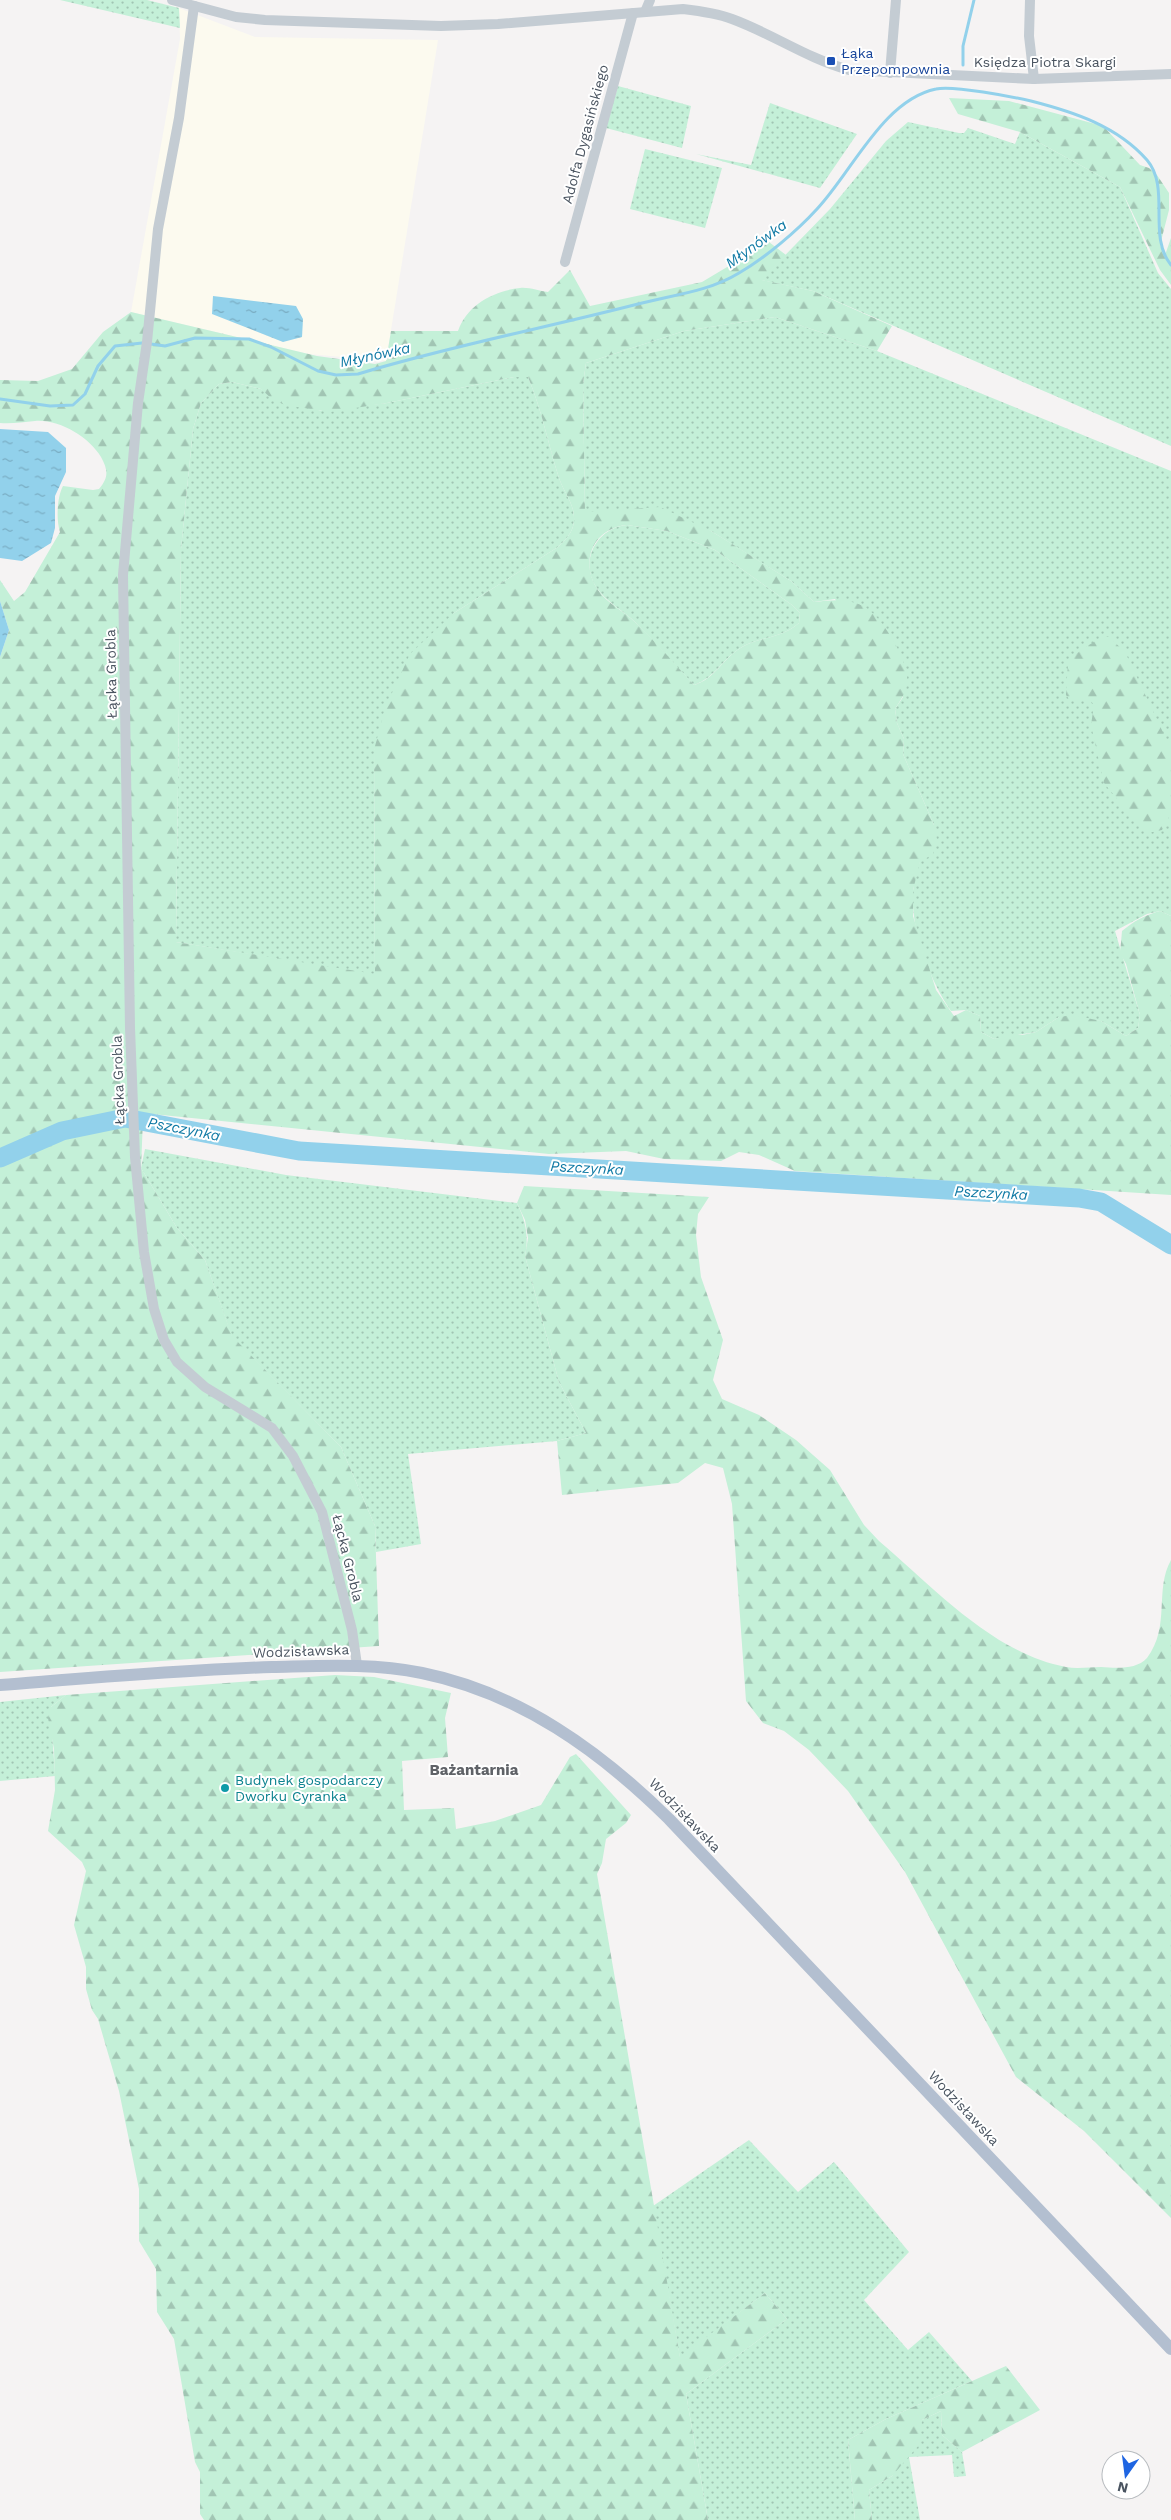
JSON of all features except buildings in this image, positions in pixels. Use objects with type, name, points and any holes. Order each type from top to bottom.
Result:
[{"type":"main road","name":"Wodzisławska","points":[[0,1685],[214,1669],[357,1665],[423,1673],[504,1700],[557,1727],[595,1753],[633,1783],[1171,2349]]},
{"type":"street","name":"Księdza Piotra Skargi","points":[[172,0],[236,16],[265,20],[441,26],[498,24],[683,9],[711,12],[752,26],[824,63],[849,70],[1034,79],[1171,74]]},
{"type":"street","points":[[645,12],[650,0]]},
{"type":"street","points":[[890,73],[896,0]]},
{"type":"street","points":[[1030,0],[1029,36],[1034,79]]},
{"type":"street","name":"Łącka Grobla","points":[[194,6],[179,118],[158,229],[147,342],[136,419],[123,574],[130,1028],[134,1089],[134,1157],[144,1252],[154,1309],[164,1340],[177,1362],[205,1387],[272,1428],[293,1456],[322,1512],[352,1630],[357,1665]]},
{"type":"street","name":"Adolfa Dygasińskiego","points":[[565,262],[633,14]]},
{"type":"shaded area","points":[[179,8],[255,37],[438,40],[386,361],[309,354],[131,312],[180,39]]},
{"type":"green space","points":[[60,0],[147,0],[179,8],[180,28]]},
{"type":"green space","points":[[618,86],[691,106],[682,148],[606,128]]},
{"type":"green space","points":[[949,98],[1009,101],[1103,126],[1140,165],[1149,168],[1157,175],[1169,193],[1169,210],[1160,245],[1165,255],[1171,238],[1171,285],[1160,270],[1120,187],[1020,132],[958,114]]},
{"type":"green space","points":[[770,103],[857,134],[820,188],[696,154],[751,165]]},
{"type":"green space","points":[[908,122],[959,133],[964,133],[968,128],[1015,144],[1020,132],[1120,187],[1158,273],[1171,289],[1171,446],[813,291],[761,280],[830,209],[886,141]]},
{"type":"green space","points":[[645,149],[722,168],[705,228],[630,209]]},
{"type":"green space","points":[[769,242],[786,255],[762,280],[813,291],[892,326],[877,351],[775,317],[684,331],[586,363],[583,384],[585,512],[660,507],[711,531],[737,547],[791,581],[814,602],[838,600],[857,603],[871,611],[878,619],[894,641],[907,676],[905,691],[895,709],[897,723],[904,739],[903,754],[934,825],[937,840],[933,854],[920,862],[913,890],[913,916],[936,990],[954,1016],[966,1010],[980,1016],[981,1032],[994,1039],[1008,1035],[1036,1032],[1059,1017],[1073,1015],[1101,1021],[1126,1036],[1138,1028],[1140,1015],[1126,964],[1120,953],[1122,931],[1140,919],[1160,911],[1171,916],[1171,1195],[795,1171],[759,1155],[739,1152],[721,1161],[664,1159],[626,1151],[549,1154],[152,1114],[143,1119],[141,1168],[177,1228],[205,1260],[232,1336],[341,1447],[375,1526],[379,1646],[0,1672],[0,657],[9,630],[0,601],[0,580],[14,601],[25,592],[60,532],[58,509],[59,496],[63,486],[99,489],[105,481],[106,470],[96,450],[81,436],[63,426],[44,421],[0,423],[0,380],[38,381],[72,369],[103,332],[131,312],[317,356],[375,364],[386,361],[391,331],[458,331],[462,322],[474,307],[491,296],[520,288],[548,292],[570,270],[590,306],[702,282]],"holes":[[[514,377],[528,377],[559,478],[573,509],[574,521],[569,536],[558,547],[454,613],[410,654],[385,708],[374,750],[375,974],[176,942],[181,549],[193,429],[201,403],[219,384],[232,382],[261,389],[272,399],[285,405],[329,412],[387,403]],[[627,525],[667,531],[715,550],[792,605],[800,613],[799,623],[777,635],[742,647],[708,678],[694,685],[643,630],[602,595],[592,579],[590,558],[598,540],[605,532]]]},
{"type":"green space","points":[[775,317],[877,351],[1171,471],[1171,916],[1160,911],[1147,914],[1115,931],[1140,1015],[1138,1028],[1126,1036],[1101,1021],[1059,1017],[1036,1032],[994,1039],[981,1032],[980,1016],[966,1010],[951,1011],[943,999],[923,954],[913,906],[916,874],[934,825],[903,754],[904,739],[897,723],[895,709],[903,697],[835,599],[814,602],[791,581],[711,531],[585,512],[583,384],[586,363],[684,331]]},
{"type":"green space","points":[[514,377],[528,377],[559,478],[573,509],[574,521],[569,536],[558,547],[454,613],[374,750],[375,975],[176,942],[181,549],[193,429],[201,403],[219,384],[232,382],[261,389],[321,411],[387,403]]},
{"type":"green space","points":[[627,525],[667,531],[715,550],[792,605],[800,613],[799,623],[777,635],[742,647],[708,678],[694,685],[636,623],[600,592],[591,577],[590,556],[594,547],[607,532],[616,527]]},
{"type":"green space","points":[[1102,637],[1109,637],[1125,652],[1171,752],[1171,818],[1169,817],[1162,830],[1148,833],[1142,829],[1104,783],[1091,725],[1094,705],[1090,700],[1070,700],[1066,695],[1069,662],[1074,655]]},
{"type":"green space","points":[[145,1149],[286,1175],[517,1203],[526,1229],[525,1256],[559,1382],[586,1433],[557,1441],[408,1454],[421,1544],[376,1552],[375,1526],[341,1447],[232,1337],[205,1260],[177,1228],[141,1168]]},
{"type":"green space","points":[[524,1186],[709,1197],[698,1214],[696,1235],[701,1277],[723,1340],[713,1380],[722,1399],[759,1415],[796,1440],[830,1470],[864,1525],[879,1541],[943,1598],[989,1634],[1040,1660],[1070,1668],[1113,1668],[1137,1665],[1147,1658],[1154,1646],[1161,1621],[1163,1583],[1171,1560],[1171,2218],[1084,2131],[1016,2077],[905,1872],[848,1791],[809,1750],[784,1731],[763,1723],[746,1701],[732,1504],[723,1468],[705,1463],[678,1483],[562,1495],[557,1441],[586,1433],[559,1382],[525,1256],[528,1238],[525,1220],[517,1203]]},
{"type":"green space","points":[[335,1675],[374,1677],[451,1693],[445,1718],[448,1757],[402,1761],[404,1810],[454,1808],[456,1829],[495,1821],[541,1805],[570,1757],[576,1754],[631,1815],[626,1823],[606,1839],[602,1863],[597,1874],[680,2357],[765,2293],[787,2319],[686,2394],[708,2520],[204,2520],[200,2514],[200,2472],[195,2462],[174,2339],[157,2312],[156,2269],[139,2241],[139,2189],[119,2091],[98,2019],[92,2010],[86,1989],[86,1967],[74,1925],[86,1871],[82,1862],[48,1831],[55,1790],[54,1749],[48,1718],[51,1707],[66,1695]]},
{"type":"green space","points":[[66,1695],[51,1707],[55,1776],[0,1781],[0,1702]]},
{"type":"green space","points":[[749,2140],[798,2192],[834,2162],[909,2252],[864,2300],[908,2350],[929,2332],[972,2381],[886,2419],[848,2440],[855,2520],[708,2520],[686,2394],[787,2319],[765,2293],[680,2358],[653,2206]]},
{"type":"green space","points":[[1006,2366],[1040,2410],[962,2452],[942,2435],[941,2411],[922,2420],[919,2445],[892,2476],[869,2490],[872,2520],[855,2520],[848,2440],[886,2419]]},
{"type":"green space","points":[[941,2411],[942,2435],[962,2452],[966,2476],[954,2477],[952,2455],[909,2457],[920,2520],[872,2520],[869,2490],[892,2476],[922,2420]]},
{"type":"water","points":[[213,296],[296,306],[303,319],[302,337],[283,342],[212,314]]},
{"type":"water","points":[[0,429],[48,432],[66,448],[66,472],[55,496],[55,528],[51,543],[22,561],[0,558]]},
{"type":"water","points":[[0,601],[9,630],[0,657]]},
{"type":"waterway","points":[[963,65],[963,46],[974,0]]},
{"type":"waterway","name":"Młynówka","points":[[151,344],[165,346],[195,338],[249,339],[271,347],[318,371],[336,375],[358,374],[463,346],[715,285],[759,260],[800,226],[830,194],[884,122],[900,107],[917,96],[944,88],[998,94],[1047,105],[1094,122],[1108,129],[1135,148],[1147,160],[1154,171],[1158,184],[1160,240],[1164,253],[1171,265]]},
{"type":"waterway","name":"Młynówka","points":[[0,399],[50,406],[73,405],[85,394],[98,366],[115,346],[142,343]]},
{"type":"waterway","name":"Pszczynka","points":[[0,1158],[62,1131],[125,1118],[299,1151],[1079,1198],[1101,1202],[1171,1245]]},
{"type":"place","name":"Łąka Przepompownia","points":[[831,61]]},
{"type":"place","name":"Budynek gospodarczy Dworku Cyranka","points":[[225,1788]]},
{"type":"district","name":"Bażantarnia","points":[[474,1770]]}]
